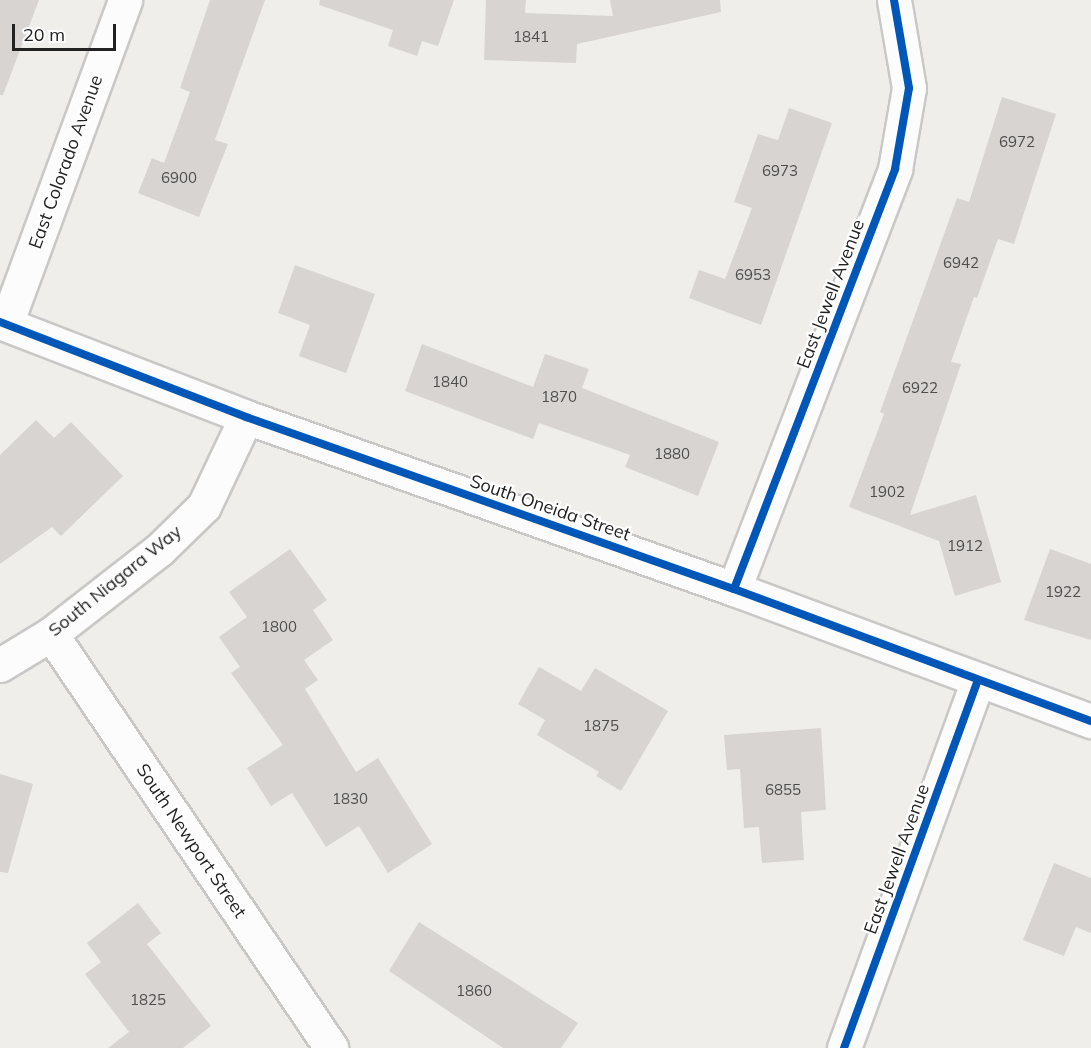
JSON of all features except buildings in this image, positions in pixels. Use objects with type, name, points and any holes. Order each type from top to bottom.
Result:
[{"type":"street","name":"East Colorado Avenue","points":[[3,323],[125,0]]},
{"type":"street","name":"East Jewell Avenue","points":[[734,589],[895,169],[909,88],[894,0]]},
{"type":"street","name":"South Oneida Street","points":[[3,323],[246,417],[734,589],[1091,721]]},
{"type":"street","name":"South Niagara Way","points":[[0,665],[51,634],[159,550],[204,507],[246,417]]},
{"type":"street","name":"South Newport Street","points":[[51,634],[331,1048]]},
{"type":"street","name":"East Jewell Avenue","points":[[844,1048],[978,680]]},
{"type":"cycle path","points":[[734,589],[895,169],[909,88],[894,0]]},
{"type":"cycle path","points":[[0,322],[246,417],[734,589],[1091,721]]},
{"type":"cycle path","points":[[844,1048],[978,680]]}]
